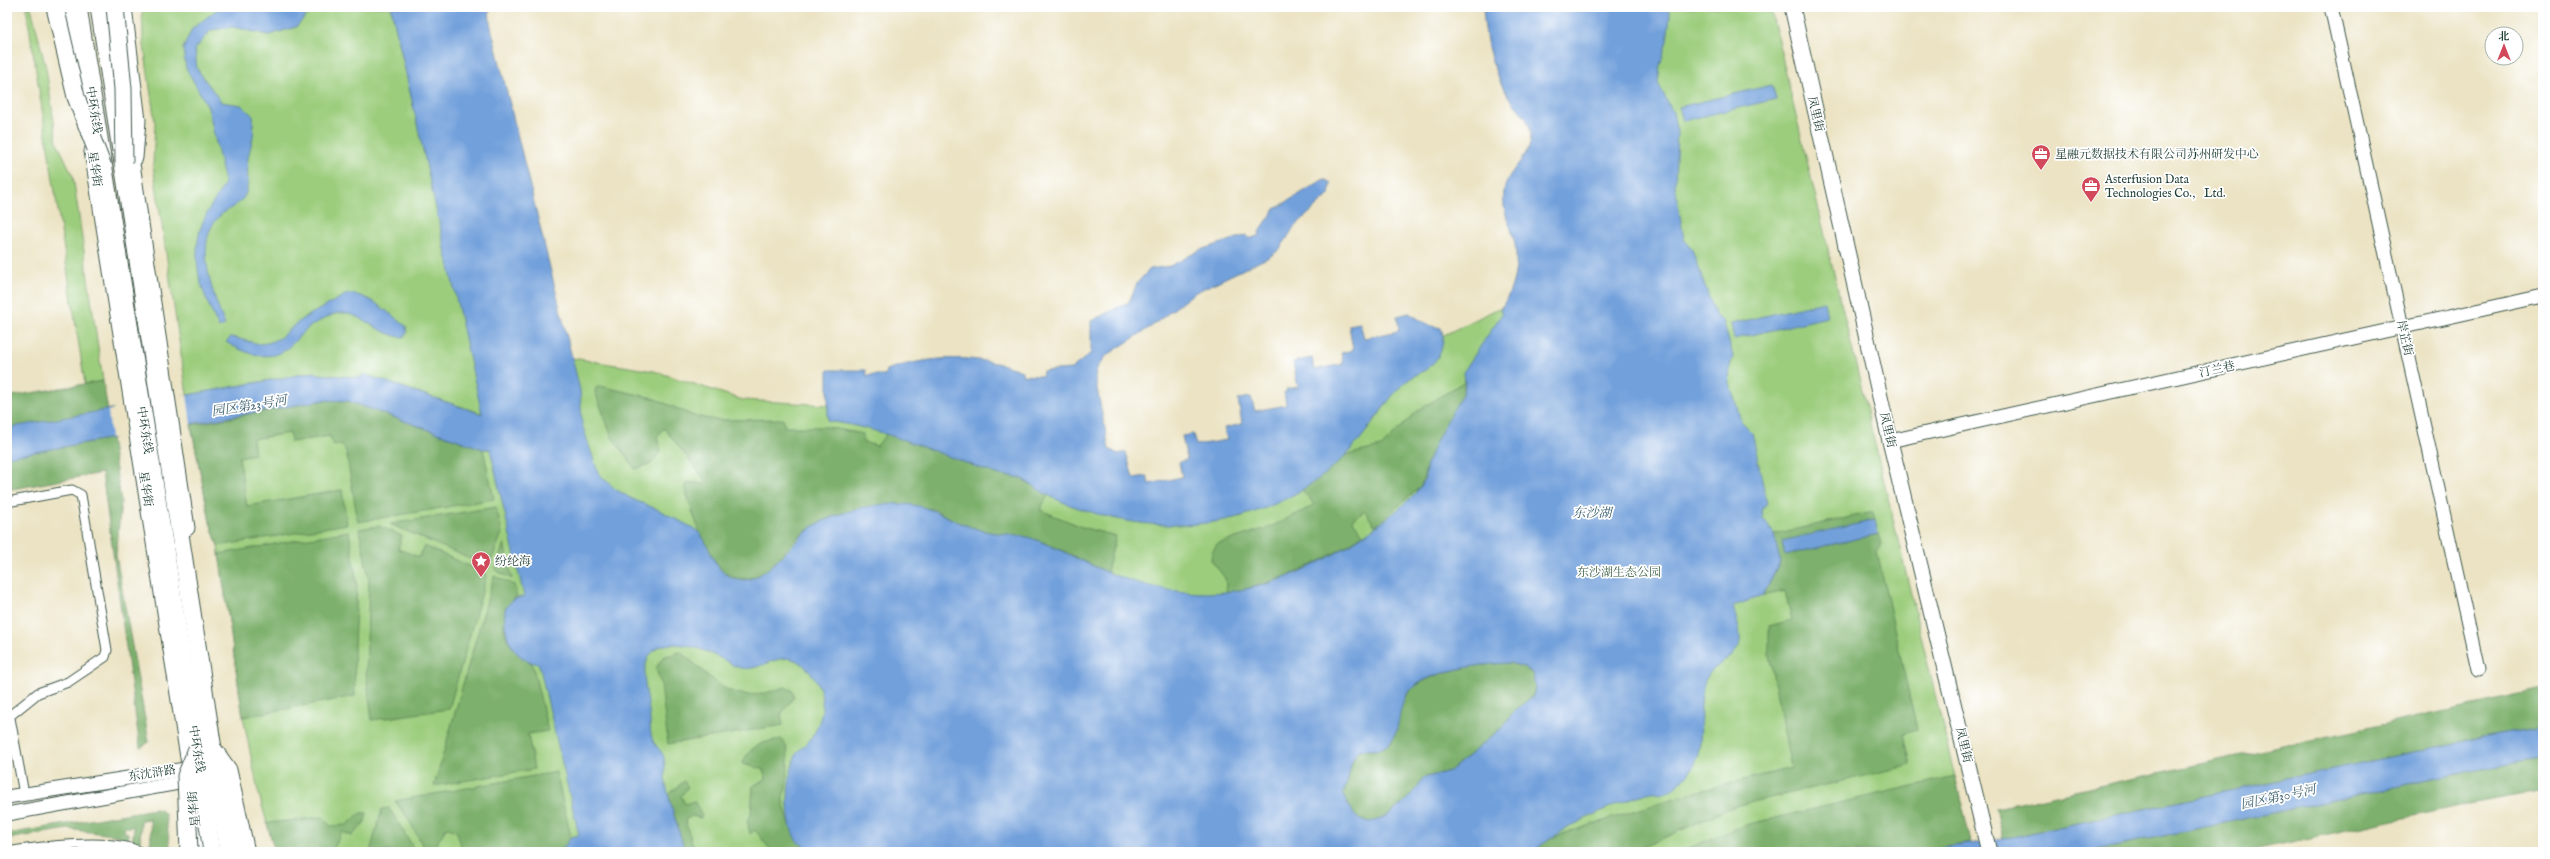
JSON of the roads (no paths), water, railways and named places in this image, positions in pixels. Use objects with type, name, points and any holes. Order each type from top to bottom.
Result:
[{"type":"highway","points":[[56,7],[76,97],[103,167]]},
{"type":"highway","name":"中环东线","points":[[78,7],[103,167],[205,749],[229,852]]},
{"type":"highway","name":"中环东线","points":[[99,7],[129,169],[205,749],[212,852]]},
{"type":"highway","points":[[115,7],[129,169]]},
{"type":"highway","points":[[189,852],[187,835],[186,776],[205,749],[228,770],[246,852]]},
{"type":"main road","name":"星华街","points":[[69,7],[190,767],[192,807],[199,852]]},
{"type":"main road","points":[[108,7],[129,169],[169,399],[221,767],[238,852]]},
{"type":"main road","points":[[124,7],[138,121],[129,169]]},
{"type":"main road","name":"凤里街","points":[[1792,7],[1890,441],[1988,846]]},
{"type":"street","name":"岸芷街","points":[[2331,7],[2478,669]]},
{"type":"street","name":"汀兰巷","points":[[1890,441],[2543,296]]},
{"type":"street","points":[[7,502],[72,490],[81,495],[107,650],[105,656],[68,682],[38,693],[9,718],[24,794]]},
{"type":"street","name":"东沈浒路","points":[[7,797],[190,767],[221,767]]},
{"type":"street","name":"东沈浒路","points":[[7,814],[191,782],[221,767]]},
{"type":"street","points":[[7,852],[61,844],[127,847],[140,852]]},
{"type":"water","points":[[220,7],[258,7],[266,11],[294,8],[308,14],[296,27],[269,35],[233,27],[211,30],[195,49],[197,69],[221,102],[241,105],[253,116],[254,123],[252,142],[248,158],[248,183],[246,192],[241,201],[216,220],[210,231],[207,244],[206,258],[208,272],[216,301],[225,325],[219,328],[203,291],[197,254],[198,241],[203,221],[225,183],[208,107],[186,68],[183,49],[192,29]]},
{"type":"water","name":"东沙湖","points":[[391,7],[489,7],[490,23],[580,390],[582,424],[598,473],[615,489],[632,499],[659,510],[697,530],[716,563],[724,573],[737,579],[749,579],[761,574],[772,565],[804,533],[834,516],[869,506],[903,504],[914,505],[934,511],[971,527],[987,532],[1019,535],[1031,538],[1107,572],[1138,583],[1168,590],[1197,593],[1225,592],[1253,588],[1281,579],[1338,552],[1358,539],[1394,513],[1423,484],[1427,464],[1434,446],[1463,393],[1465,386],[1464,371],[1502,314],[1500,310],[1510,291],[1516,261],[1514,240],[1504,206],[1504,191],[1510,175],[1529,147],[1531,138],[1530,129],[1526,119],[1507,94],[1492,63],[1485,30],[1483,7],[1668,7],[1670,17],[1667,41],[1660,65],[1658,83],[1673,113],[1677,132],[1675,186],[1684,239],[1692,249],[1716,317],[1723,320],[1733,356],[1729,370],[1730,384],[1741,421],[1752,432],[1767,504],[1762,508],[1763,518],[1774,534],[1780,562],[1763,596],[1733,606],[1739,628],[1740,642],[1734,653],[1713,670],[1705,681],[1701,701],[1701,732],[1698,752],[1693,766],[1683,780],[1666,792],[1654,792],[1640,795],[1607,808],[1556,835],[1534,852],[805,852],[806,848],[796,840],[792,829],[789,819],[788,796],[790,774],[796,755],[813,735],[822,710],[821,693],[814,677],[803,665],[792,659],[773,661],[754,668],[744,668],[733,665],[711,653],[697,648],[670,644],[658,647],[650,655],[645,669],[645,680],[650,714],[651,735],[665,761],[666,785],[685,852],[561,852],[571,837],[579,835],[539,664],[522,657],[515,651],[507,637],[505,609],[512,600],[524,596],[490,449],[483,449],[348,401],[324,400],[7,457],[7,428],[315,372],[317,374],[361,378],[363,374],[482,414]],"holes":[[[1510,663],[1524,667],[1533,674],[1535,688],[1533,696],[1512,713],[1504,726],[1450,771],[1423,778],[1404,802],[1386,816],[1367,822],[1359,819],[1352,812],[1342,794],[1345,789],[1355,755],[1359,750],[1374,750],[1384,747],[1390,742],[1395,735],[1403,702],[1407,694],[1415,686],[1426,679],[1440,674],[1470,667]]]},
{"type":"water","points":[[1772,85],[1776,99],[1683,121],[1679,107]]},
{"type":"water","points":[[1324,179],[1331,183],[1329,195],[1295,226],[1279,250],[1269,257],[1194,293],[1152,326],[1106,356],[1097,368],[1095,378],[1109,449],[1118,454],[1126,452],[1133,478],[1147,476],[1149,484],[1182,477],[1179,462],[1187,460],[1182,436],[1193,434],[1196,445],[1227,440],[1224,428],[1242,424],[1238,399],[1251,397],[1255,411],[1286,405],[1284,392],[1287,392],[1286,389],[1298,387],[1293,362],[1312,358],[1314,370],[1343,364],[1341,353],[1353,350],[1349,325],[1360,323],[1364,338],[1399,331],[1397,316],[1409,313],[1428,325],[1441,328],[1443,333],[1442,345],[1435,361],[1427,369],[1410,378],[1399,388],[1362,437],[1346,455],[1320,478],[1291,496],[1260,510],[1228,519],[1195,524],[1162,525],[1128,521],[1075,507],[1051,497],[1019,478],[997,474],[976,467],[893,436],[828,421],[828,370],[866,370],[866,375],[885,375],[886,370],[903,365],[920,361],[954,358],[971,359],[1005,365],[1022,371],[1022,375],[1042,376],[1043,371],[1071,369],[1091,353],[1091,321],[1129,302],[1137,283],[1150,269],[1170,266],[1200,250],[1247,235],[1249,239],[1260,235],[1259,232],[1275,209]]},
{"type":"water","points":[[347,294],[363,297],[378,305],[406,326],[407,333],[404,337],[395,336],[355,316],[346,313],[338,313],[329,316],[309,327],[284,351],[276,355],[267,356],[250,353],[226,342],[231,337],[259,344],[268,343],[280,338],[302,319]]},
{"type":"water","points":[[1824,302],[1827,317],[1734,339],[1731,324]]},
{"type":"water","points":[[1875,520],[1878,534],[1785,555],[1782,541]]},
{"type":"water","name":"园区第30号河","points":[[2543,727],[2543,758],[2471,771],[2086,852],[1935,852],[1942,848],[2003,839],[2465,741]]},
{"type":"place","name":"星融元数据技术有限公司苏州研发中心","points":[[2041,171]]},
{"type":"place","name":"Asterfusion Data Technologies Co.，Ltd.","points":[[2091,203]]},
{"type":"place","name":"纷纶海","points":[[481,578]]},
{"type":"water label","name":"园区第23号河","points":[[249,405]]},
{"type":"park label","name":"东沙湖生态公园","points":[[1619,572]]}]
